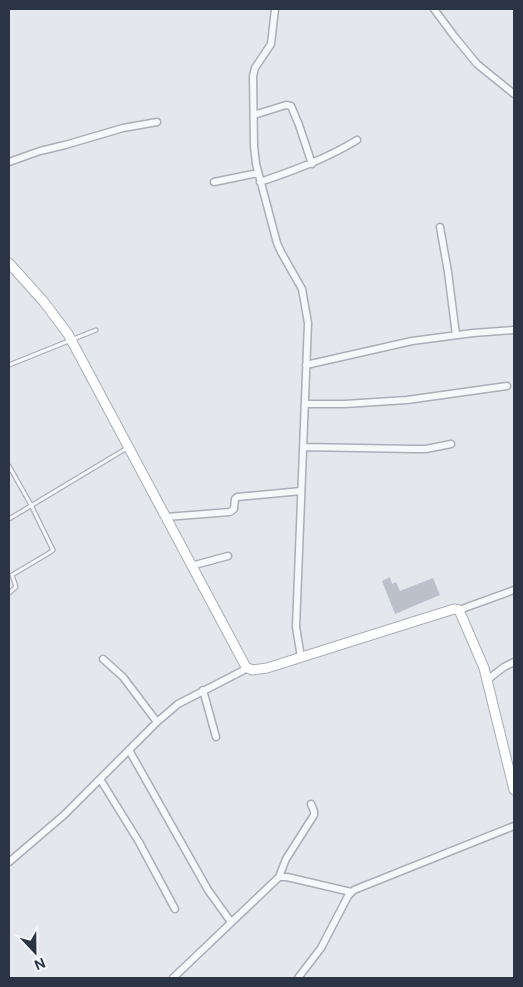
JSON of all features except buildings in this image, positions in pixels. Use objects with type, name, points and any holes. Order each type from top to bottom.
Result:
[{"type":"main road","points":[[9,263],[44,302],[71,340],[243,663],[252,670],[267,668],[454,609],[459,610],[484,668],[514,790]]},
{"type":"street","points":[[275,9],[271,44],[255,68],[253,76],[254,146],[260,182],[281,252],[297,280],[304,297],[308,323],[296,627],[301,657]]},
{"type":"street","points":[[434,9],[477,64],[514,94]]},
{"type":"street","points":[[254,115],[286,105],[291,106],[312,164]]},
{"type":"street","points":[[9,162],[40,150],[65,145],[122,128],[157,122]]},
{"type":"street","points":[[260,182],[312,164],[357,140]]},
{"type":"street","points":[[214,182],[258,173]]},
{"type":"street","points":[[440,227],[456,335]]},
{"type":"street","points":[[306,365],[388,345],[456,335],[514,330]]},
{"type":"street","points":[[304,404],[398,401],[507,386]]},
{"type":"street","points":[[303,447],[426,449],[451,444]]},
{"type":"street","points":[[166,517],[230,512],[234,509],[237,497],[301,491]]},
{"type":"street","points":[[191,566],[228,556]]},
{"type":"street","points":[[459,610],[514,590]]},
{"type":"street","points":[[102,659],[123,677],[157,722]]},
{"type":"street","points":[[487,680],[514,662]]},
{"type":"street","points":[[9,862],[64,815],[157,722],[178,704],[248,668]]},
{"type":"street","points":[[204,690],[216,737]]},
{"type":"street","points":[[129,750],[208,890],[231,922]]},
{"type":"street","points":[[100,779],[139,842],[175,910]]},
{"type":"street","points":[[173,978],[279,877],[286,859],[314,815],[311,804]]},
{"type":"street","points":[[298,978],[321,948],[351,892],[514,826]]},
{"type":"street","points":[[279,877],[287,877],[351,892]]},
{"type":"lane","points":[[9,365],[96,330]]},
{"type":"lane","points":[[9,519],[128,447]]},
{"type":"lane","points":[[9,466],[53,550],[12,575]]},
{"type":"lane","points":[[9,570],[15,588],[9,593]]}]
